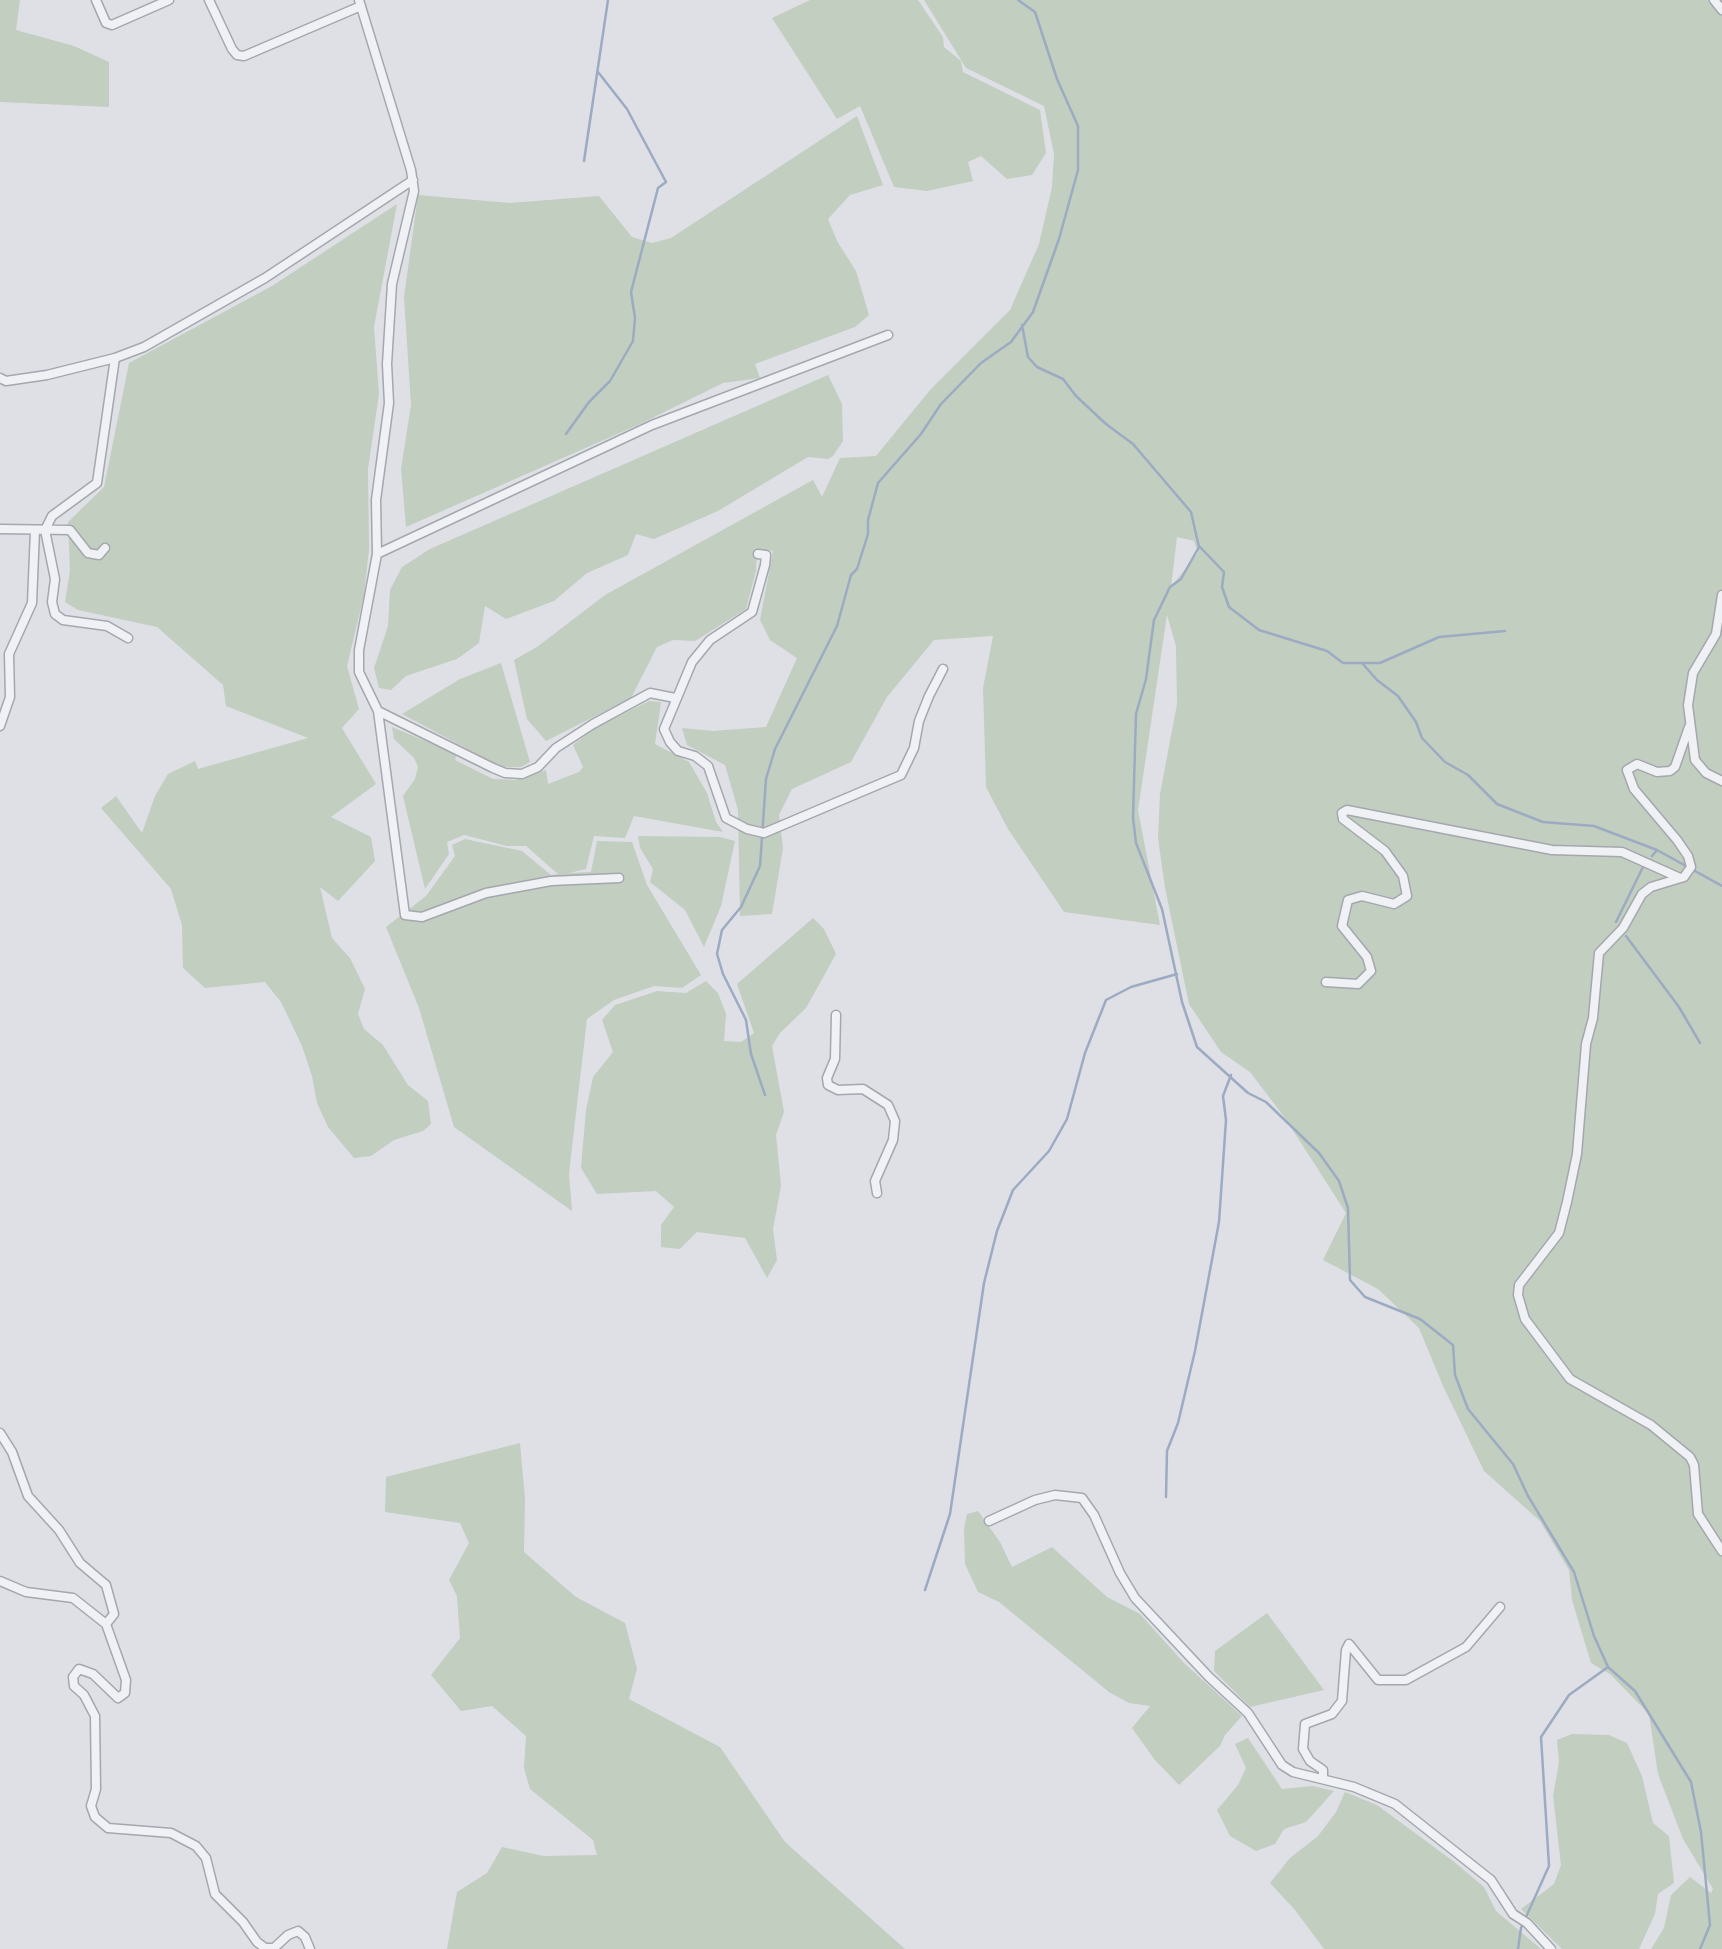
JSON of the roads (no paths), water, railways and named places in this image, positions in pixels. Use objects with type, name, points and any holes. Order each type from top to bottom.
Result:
[{"type":"street","points":[[96,0],[106,23],[112,25],[169,0]]},
{"type":"street","points":[[209,0],[232,49],[237,55],[244,56],[360,3],[413,180],[414,191],[392,285],[387,364],[389,403],[380,451],[376,500],[377,554],[359,650],[359,673],[378,711],[405,915],[422,917],[486,893],[551,881],[619,878]]},
{"type":"street","points":[[1714,0],[1722,10]]},
{"type":"street","points":[[0,378],[6,381],[47,375],[115,358],[154,342],[265,278],[413,180]]},
{"type":"street","points":[[377,554],[652,425],[888,335]]},
{"type":"street","points":[[115,358],[97,483],[52,516],[45,530],[55,579],[52,602],[55,614],[63,620],[107,626],[128,638]]},
{"type":"street","points":[[0,529],[70,530],[83,548],[93,555],[99,555],[105,548]]},
{"type":"street","points":[[0,726],[10,697],[9,653],[32,603],[35,530]]},
{"type":"street","points":[[758,554],[766,555],[765,565],[752,612],[705,645],[685,673],[664,729],[678,751],[695,756],[708,766],[726,818],[747,830],[764,833],[901,775],[914,748],[919,720],[943,669]]},
{"type":"street","points":[[1722,595],[1716,634],[1693,673],[1689,727],[1695,760],[1706,773],[1722,781]]},
{"type":"street","points":[[378,711],[493,768],[505,773],[522,774],[538,767],[556,748],[593,724],[650,693],[675,698]]},
{"type":"street","points":[[1689,727],[1675,767],[1670,771],[1657,772],[1637,764],[1627,770],[1633,789],[1657,814],[1688,856],[1690,867],[1680,878],[1651,887],[1642,894],[1623,928],[1599,953],[1593,1018],[1586,1044],[1577,1154],[1567,1202],[1559,1233],[1519,1285],[1518,1295],[1525,1319],[1570,1379],[1651,1425],[1690,1457],[1694,1465],[1698,1514],[1722,1551]]},
{"type":"street","points":[[1326,982],[1358,984],[1371,971],[1367,957],[1342,926],[1348,900],[1362,896],[1394,904],[1408,895],[1403,876],[1385,851],[1343,820],[1342,813],[1348,810],[1552,850],[1622,852],[1680,878]]},
{"type":"street","points":[[836,1015],[835,1059],[827,1078],[828,1085],[838,1090],[863,1089],[888,1105],[895,1121],[893,1140],[876,1181],[877,1193]]},
{"type":"street","points":[[0,1433],[12,1452],[28,1496],[59,1530],[80,1563],[106,1585],[114,1614],[106,1625]]},
{"type":"street","points":[[989,1521],[1035,1500],[1055,1495],[1082,1498],[1094,1515],[1120,1573],[1135,1598],[1209,1678],[1248,1713],[1282,1765],[1293,1772],[1354,1787],[1395,1804],[1491,1880],[1513,1914],[1527,1923],[1551,1949]]},
{"type":"street","points":[[0,1581],[26,1591],[73,1598],[106,1625],[126,1680],[125,1693],[118,1698],[93,1674],[79,1669],[73,1677],[74,1686],[84,1695],[95,1716],[96,1789],[91,1806],[95,1816],[108,1828],[171,1833],[196,1846],[206,1858],[215,1894],[243,1922],[257,1942],[265,1948],[274,1948],[288,1935],[298,1931],[305,1937],[310,1949]]},
{"type":"street","points":[[1323,1779],[1323,1770],[1310,1761],[1303,1749],[1305,1724],[1332,1714],[1342,1701],[1346,1650],[1349,1644],[1378,1680],[1406,1681],[1466,1647],[1500,1607]]},
{"type":"waterway","points":[[584,161],[608,0]]},
{"type":"waterway","points":[[765,1095],[751,1054],[746,1020],[723,974],[717,954],[722,930],[741,907],[760,866],[766,779],[775,749],[837,626],[851,575],[857,569],[868,534],[868,520],[878,483],[921,434],[941,404],[981,363],[1011,342],[1033,312],[1059,239],[1078,170],[1078,126],[1057,79],[1035,12],[1018,0]]},
{"type":"waterway","points":[[566,434],[589,402],[610,381],[633,341],[635,318],[631,292],[658,188],[666,182],[627,109],[598,72]]},
{"type":"waterway","points":[[1022,325],[1028,357],[1037,367],[1063,379],[1076,396],[1106,424],[1133,444],[1191,512],[1199,547],[1181,579],[1170,587],[1154,620],[1146,679],[1136,714],[1133,818],[1136,843],[1162,909],[1182,1002],[1197,1047],[1248,1093],[1266,1102],[1319,1153],[1339,1181],[1348,1208],[1350,1280],[1365,1297],[1420,1319],[1453,1345],[1455,1375],[1468,1409],[1513,1464],[1528,1496],[1574,1572],[1594,1636],[1608,1667],[1635,1691],[1691,1782],[1701,1832],[1710,1925],[1700,1949]]},
{"type":"waterway","points":[[1200,547],[1224,572],[1222,587],[1229,607],[1259,630],[1327,651],[1343,663],[1380,663],[1439,637],[1505,631]]},
{"type":"waterway","points":[[1362,663],[1377,680],[1398,696],[1416,722],[1422,738],[1445,762],[1468,775],[1497,804],[1543,822],[1594,826],[1657,850],[1722,886]]},
{"type":"waterway","points":[[1652,856],[1657,850]]},
{"type":"waterway","points":[[1616,922],[1643,867]]},
{"type":"waterway","points":[[1626,936],[1679,1007],[1700,1043]]},
{"type":"waterway","points":[[925,1590],[950,1514],[984,1283],[997,1231],[1013,1190],[1049,1151],[1067,1119],[1085,1053],[1106,1000],[1131,987],[1177,974]]},
{"type":"waterway","points":[[1166,1497],[1167,1451],[1178,1423],[1195,1351],[1219,1222],[1226,1120],[1223,1096],[1231,1075]]},
{"type":"waterway","points":[[1518,1949],[1521,1928],[1549,1866],[1541,1737],[1569,1695],[1608,1667]]}]
